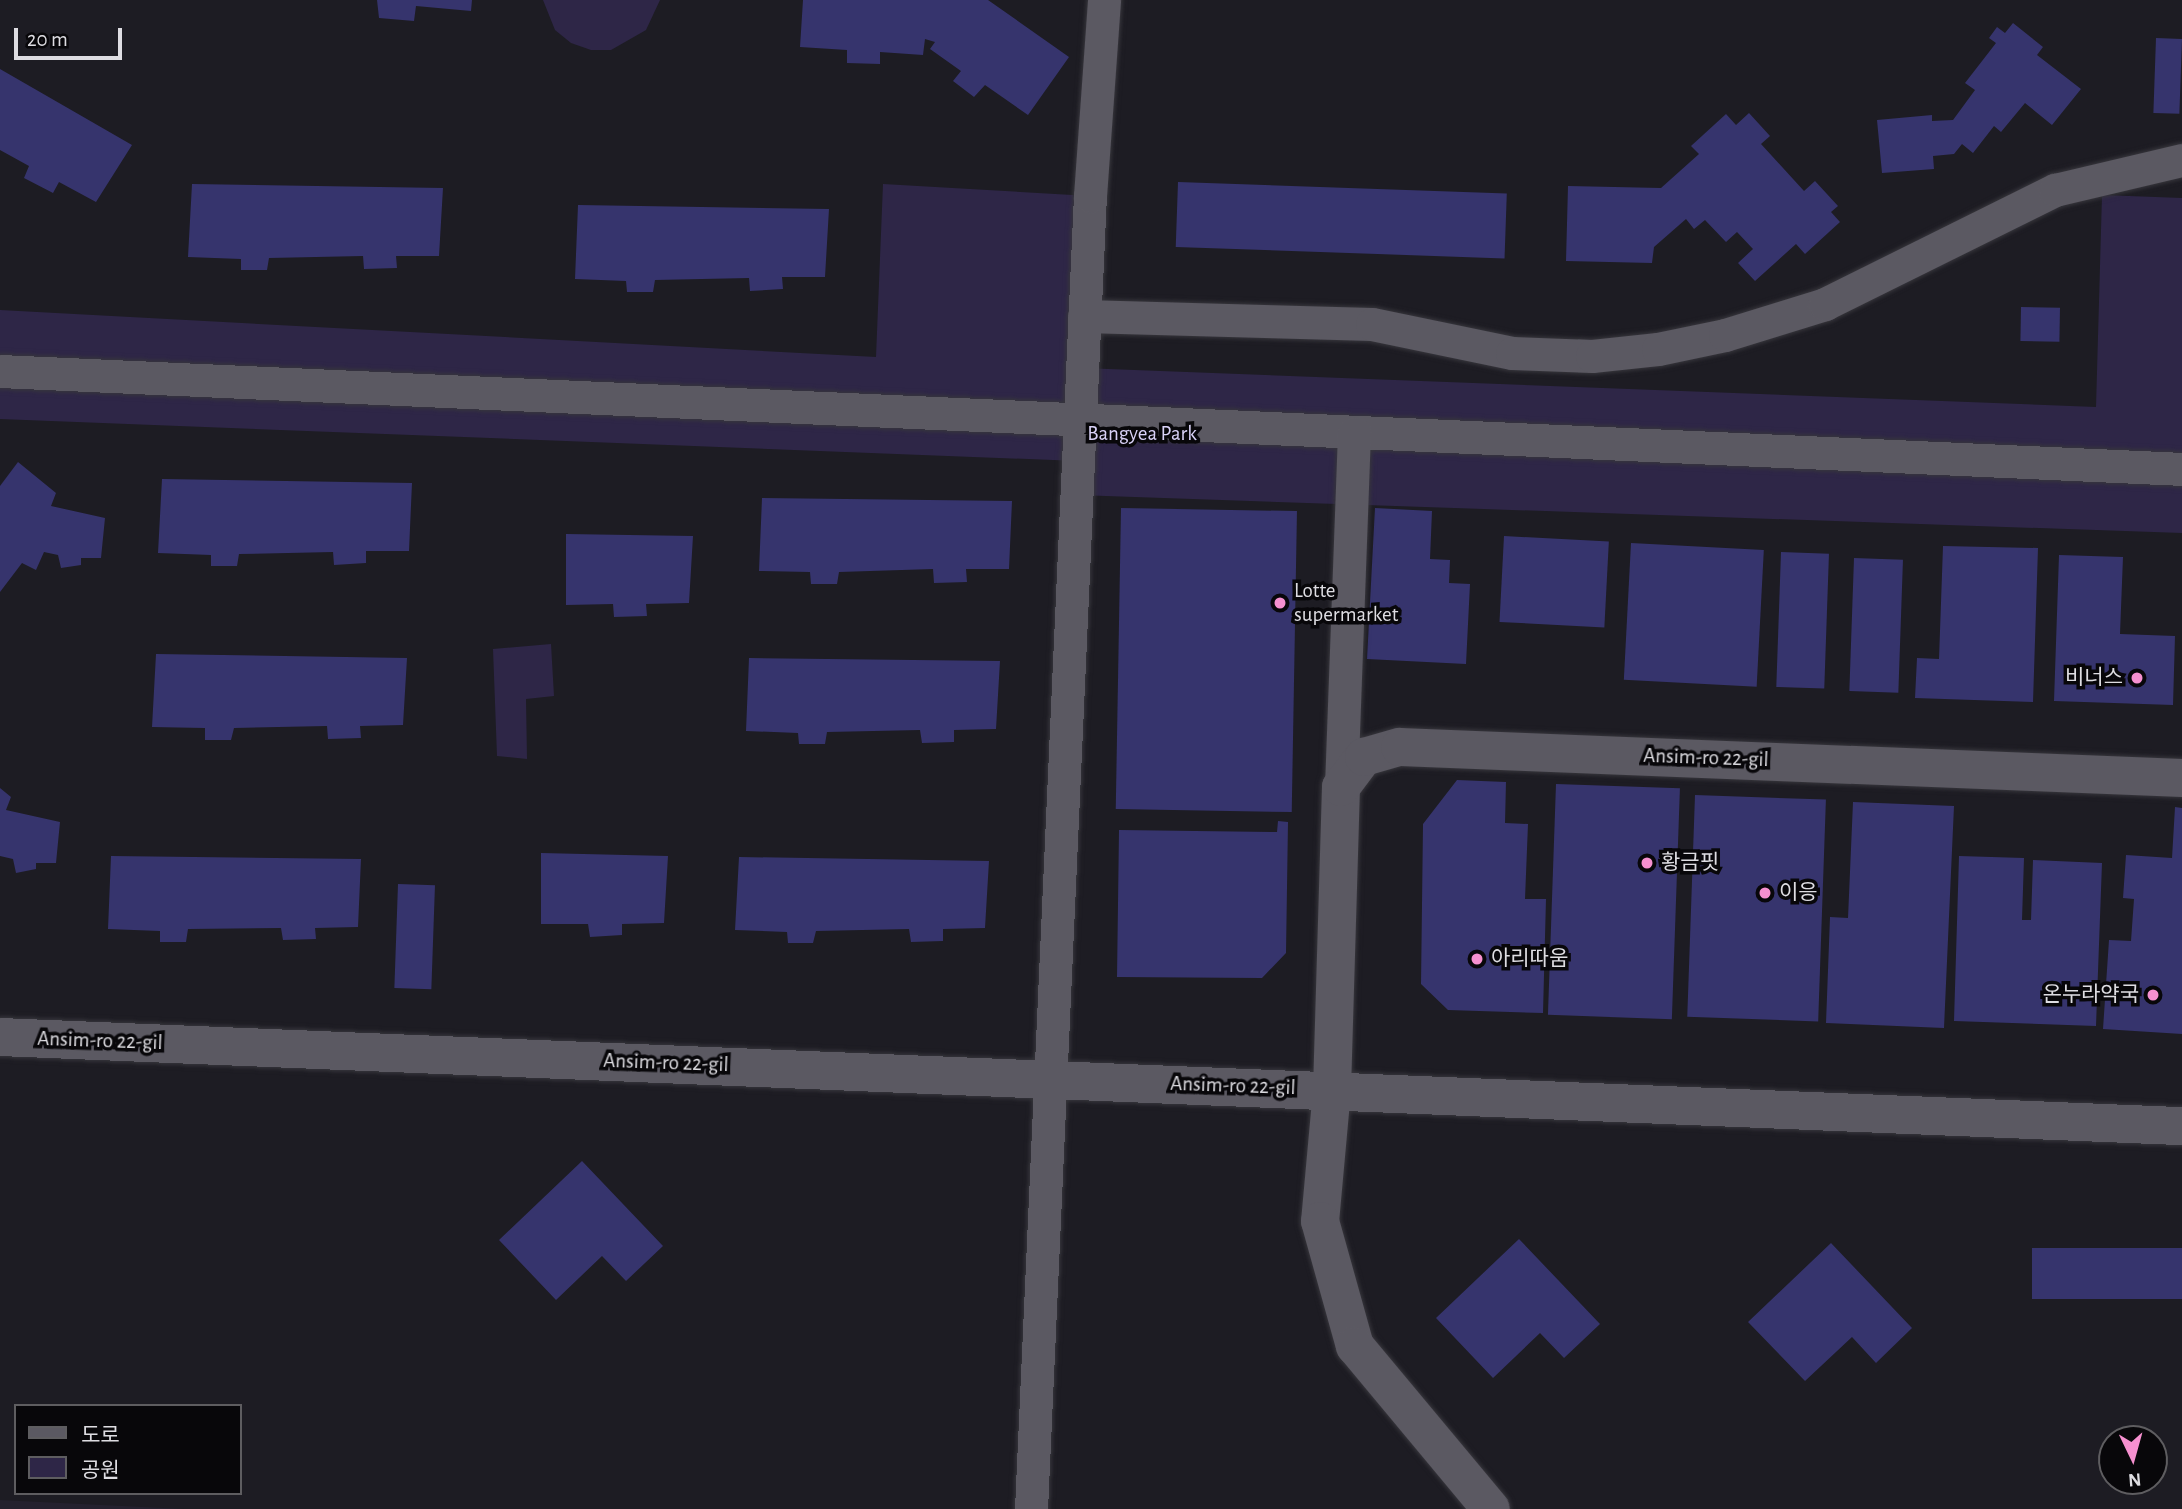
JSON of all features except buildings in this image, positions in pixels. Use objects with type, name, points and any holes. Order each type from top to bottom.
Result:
[{"type":"main road","name":"Ansim-ro 22-gil","points":[[1341,787],[1364,757],[1400,747],[2182,778]]},
{"type":"main road","points":[[1341,787],[1332,1090],[1320,1221],[1355,1346],[1491,1509]]},
{"type":"main road","name":"Ansim-ro 22-gil","points":[[0,1037],[2182,1126]]},
{"type":"street","points":[[1031,1509],[1048,1079],[1084,316],[1104,0]]},
{"type":"street","points":[[1084,316],[1372,324],[1512,353],[1592,356],[1658,349],[1725,335],[1825,304],[1918,262],[1987,220],[2055,190],[2182,160]]},
{"type":"street","points":[[0,371],[2182,469]]},
{"type":"street","points":[[1341,787],[1354,433]]},
{"type":"shaded area","points":[[0,1500],[184,1509],[0,1509]]},
{"type":"green space","points":[[543,0],[660,0],[646,30],[611,50],[591,50],[571,43],[555,30]]},
{"type":"green space","name":"Bangyea Park","points":[[883,184],[1090,196],[1082,368],[2096,407],[2102,195],[2182,198],[2182,533],[1077,495],[1078,461],[0,419],[0,310],[876,357]]},
{"type":"green space","points":[[551,644],[554,696],[526,699],[527,759],[497,756],[493,649]]},
{"type":"place","name":"Lotte supermarket","points":[[1280,603]]},
{"type":"place","name":"비너스","points":[[2137,678]]},
{"type":"place","name":"황금핏","points":[[1647,863]]},
{"type":"place","name":"이응","points":[[1765,893]]},
{"type":"place","name":"아리따움","points":[[1477,959]]},
{"type":"place","name":"온누라약국","points":[[2153,995]]}]
